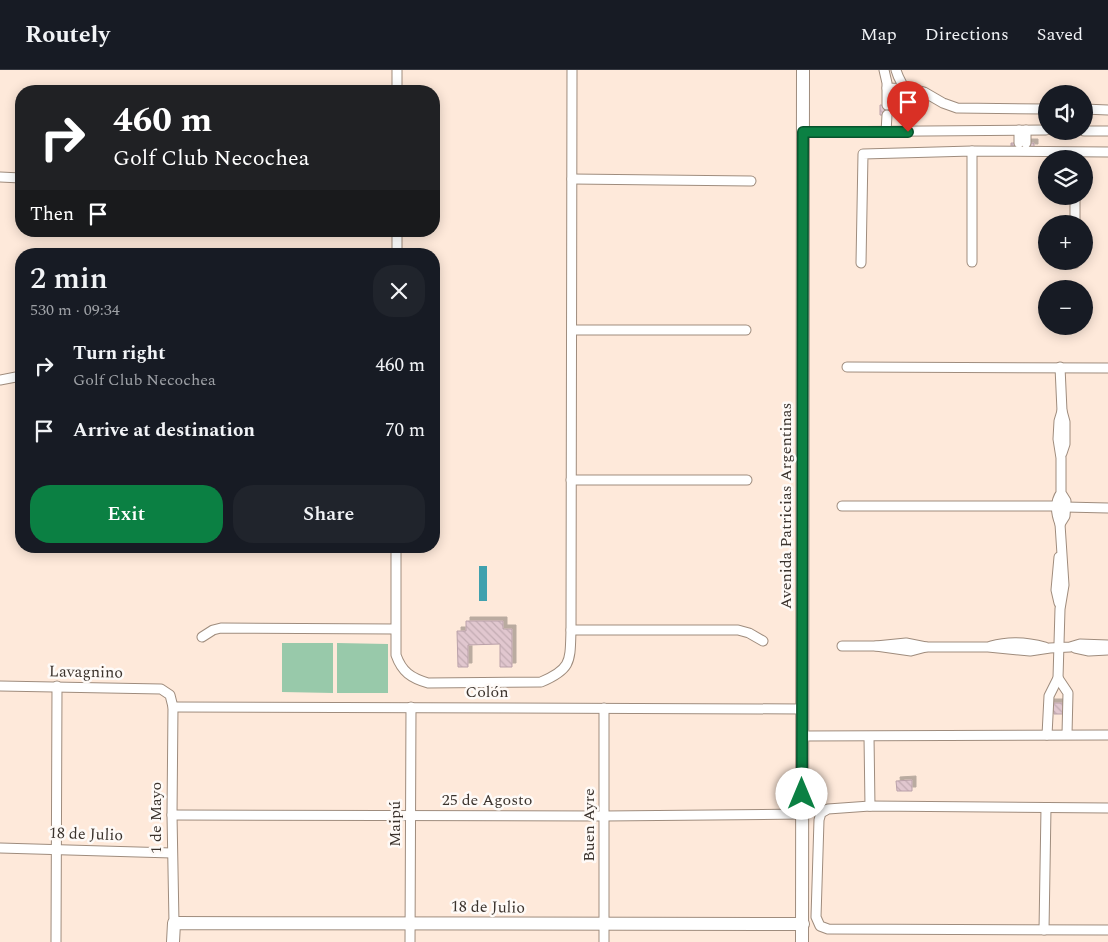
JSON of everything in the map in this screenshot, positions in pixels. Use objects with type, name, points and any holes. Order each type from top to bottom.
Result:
[{"type":"street","points":[[397,70],[397,85]]},
{"type":"street","points":[[396,553],[396,655],[399,664],[406,674],[428,683],[541,682],[555,676],[564,669],[570,657],[571,630],[572,70]]},
{"type":"street","name":"Avenida Patricias Argentinas","points":[[802,942],[803,70]]},
{"type":"street","points":[[884,70],[887,105]]},
{"type":"street","points":[[896,70],[900,81],[906,88],[908,105]]},
{"type":"street","points":[[887,88],[906,88],[924,92],[949,106],[957,108],[1038,109]]},
{"type":"street","points":[[1093,109],[1108,110]]},
{"type":"street","points":[[886,116],[886,132]]},
{"type":"street","points":[[907,117],[908,132]]},
{"type":"street","points":[[1022,130],[1023,147]]},
{"type":"street","points":[[803,132],[1038,130]]},
{"type":"street","points":[[1093,131],[1108,131]]},
{"type":"street","points":[[861,263],[863,154],[972,151],[1023,147],[1043,150]]},
{"type":"street","points":[[972,151],[972,262]]},
{"type":"street","points":[[1093,153],[1108,152]]},
{"type":"street","points":[[0,177],[15,178]]},
{"type":"street","points":[[572,180],[751,180]]},
{"type":"street","points":[[572,330],[746,330]]},
{"type":"street","points":[[847,367],[1108,368]]},
{"type":"street","points":[[1060,368],[1065,444],[1061,458],[1061,493],[1057,499],[1061,507]]},
{"type":"street","points":[[0,380],[15,377]]},
{"type":"street","points":[[571,480],[747,480]]},
{"type":"street","points":[[842,506],[1108,508]]},
{"type":"street","points":[[1061,507],[1057,515],[1060,524],[1061,549],[1056,590],[1060,609],[1054,648],[1058,678],[1068,693],[1067,734]]},
{"type":"street","points":[[202,637],[213,630],[221,628],[395,629]]},
{"type":"street","points":[[571,630],[738,630],[749,633],[763,641]]},
{"type":"street","points":[[842,646],[876,646],[906,643],[926,647],[988,647],[1006,643],[1054,648],[1086,644],[1108,644]]},
{"type":"street","points":[[1070,647],[1088,651],[1108,650]]},
{"type":"street","points":[[1048,735],[1049,696],[1058,678]]},
{"type":"street","name":"Lavagnino","points":[[0,686],[161,689],[170,695]]},
{"type":"street","points":[[56,942],[57,686]]},
{"type":"street","name":"1 de Mayo","points":[[170,695],[173,707],[173,942]]},
{"type":"street","name":"Colón","points":[[173,707],[802,708]]},
{"type":"street","name":"Maipú","points":[[410,942],[411,707]]},
{"type":"street","name":"Buen Ayre","points":[[604,708],[604,942]]},
{"type":"street","points":[[802,736],[1108,734]]},
{"type":"street","points":[[869,737],[870,806]]},
{"type":"street","points":[[1108,808],[870,806],[828,809],[819,820],[816,917],[820,926],[828,929],[1108,930]]},
{"type":"street","points":[[1044,930],[1046,808]]},
{"type":"street","name":"25 de Agosto","points":[[172,815],[605,816],[803,814]]},
{"type":"street","name":"18 de Julio","points":[[0,848],[172,853]]},
{"type":"street","name":"18 de Julio","points":[[174,923],[802,924]]},
{"type":"green space","points":[[282,643],[333,643],[333,693],[282,692]]},
{"type":"green space","points":[[337,643],[388,644],[388,693],[337,693]]},
{"type":"water","points":[[479,566],[487,566],[487,601],[479,601]]},
{"type":"building","points":[[880,105],[916,106],[915,116],[880,115]]},
{"type":"building","points":[[1011,143],[1034,143],[1034,148],[1011,147]]},
{"type":"building","points":[[466,621],[503,621],[503,629],[512,629],[512,667],[500,667],[500,644],[468,645],[468,667],[458,667],[457,631],[466,631]]},
{"type":"building","points":[[1046,703],[1065,703],[1065,714],[1054,714],[1054,711],[1046,711]]},
{"type":"building","points":[[912,780],[912,791],[897,791],[896,781]]},
{"type":"route","points":[[802,794],[803,132],[908,132]]}]
